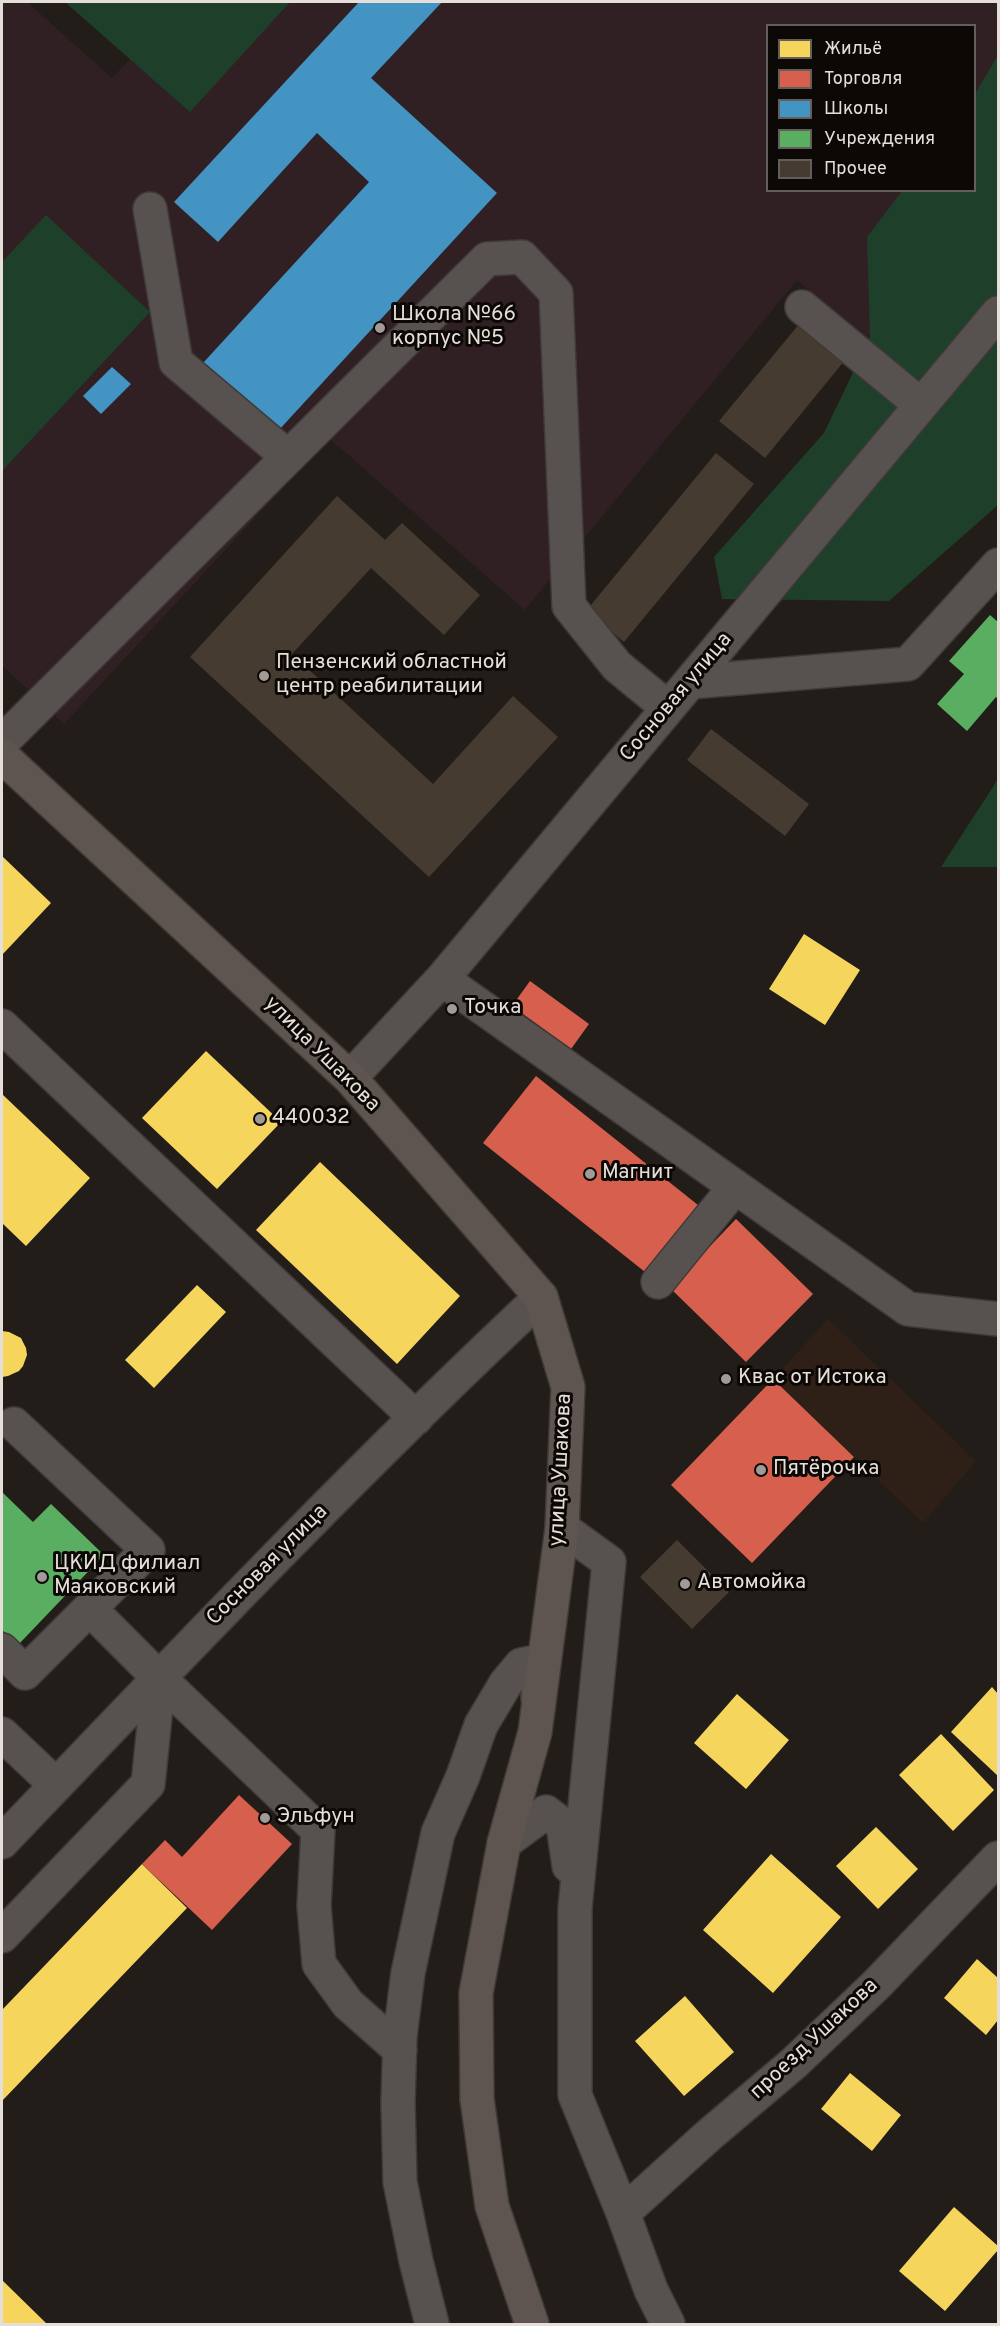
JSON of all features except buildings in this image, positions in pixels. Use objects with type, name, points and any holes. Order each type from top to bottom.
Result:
[{"type":"main road","name":"улица Ушакова","points":[[2,756],[350,1078],[541,1297],[568,1387],[562,1528],[535,1732],[504,1843],[476,1993],[477,2099],[492,2206],[532,2325]]},
{"type":"street","points":[[150,209],[176,362],[288,457]]},
{"type":"street","points":[[2,742],[487,259],[522,257],[556,293],[569,606],[617,666],[668,708]]},
{"type":"street","points":[[802,306],[921,405]]},
{"type":"street","name":"Сосновая улица","points":[[350,1078],[442,979],[999,313]]},
{"type":"street","points":[[690,682],[908,664],[999,565]]},
{"type":"street","points":[[442,979],[908,1309],[999,1319]]},
{"type":"street","points":[[2,1026],[416,1418]]},
{"type":"street","points":[[658,1282],[735,1187]]},
{"type":"street","name":"Сосновая улица","points":[[2,1842],[236,1598],[541,1297]]},
{"type":"street","points":[[2,1650],[25,1673],[148,1550],[14,1424]]},
{"type":"street","points":[[562,1528],[609,1562],[575,1908],[575,2096],[623,2213],[651,2290],[668,2325]]},
{"type":"street","points":[[90,1609],[318,1830],[314,1906],[319,1964],[348,2004],[400,2050]]},
{"type":"street","points":[[432,2325],[400,2182],[398,2103],[400,2050],[408,1973],[438,1833],[463,1776],[481,1725],[506,1683],[521,1665],[535,1662],[539,1677],[535,1732]]},
{"type":"street","points":[[2,1936],[148,1784],[159,1678]]},
{"type":"street","points":[[2,1734],[56,1785]]},
{"type":"street","points":[[504,1843],[546,1812],[563,1825],[575,1908]]},
{"type":"street","name":"проезд Ушакова","points":[[623,2213],[709,2134],[794,2063],[876,1985],[999,1858]]},
{"type":"shaded area","name":"Школа №66 корпус №5","points":[[2,2],[27,2],[112,78],[185,2],[998,2],[998,264],[904,375],[797,280],[525,610],[329,438],[64,724],[2,665]]},
{"type":"shaded area","points":[[828,1319],[976,1461],[923,1523],[773,1379]]},
{"type":"green space","points":[[65,2],[290,2],[190,112]]},
{"type":"green space","points":[[998,55],[998,505],[889,601],[722,599],[714,557],[824,433],[870,337],[867,237],[901,192],[976,192],[976,92]]},
{"type":"green space","points":[[46,215],[150,312],[2,471],[2,262]]},
{"type":"green space","points":[[998,779],[998,867],[941,867]]},
{"type":"place","name":"Школа №66 корпус №5","points":[[380,328]]},
{"type":"place","name":"Пензенский областной центр реабилитации","points":[[264,676]]},
{"type":"place","name":"Точка","points":[[452,1009]]},
{"type":"place","name":"440032","points":[[260,1119]]},
{"type":"place","name":"Магнит","points":[[590,1174]]},
{"type":"place","name":"Квас от Истока","points":[[726,1379]]},
{"type":"place","name":"Пятёрочка","points":[[761,1470]]},
{"type":"place","name":"ЦКИД филиал Маяковский","points":[[42,1577]]},
{"type":"place","name":"Автомойка","points":[[685,1584]]},
{"type":"place","name":"Эльфун","points":[[265,1818]]}]
